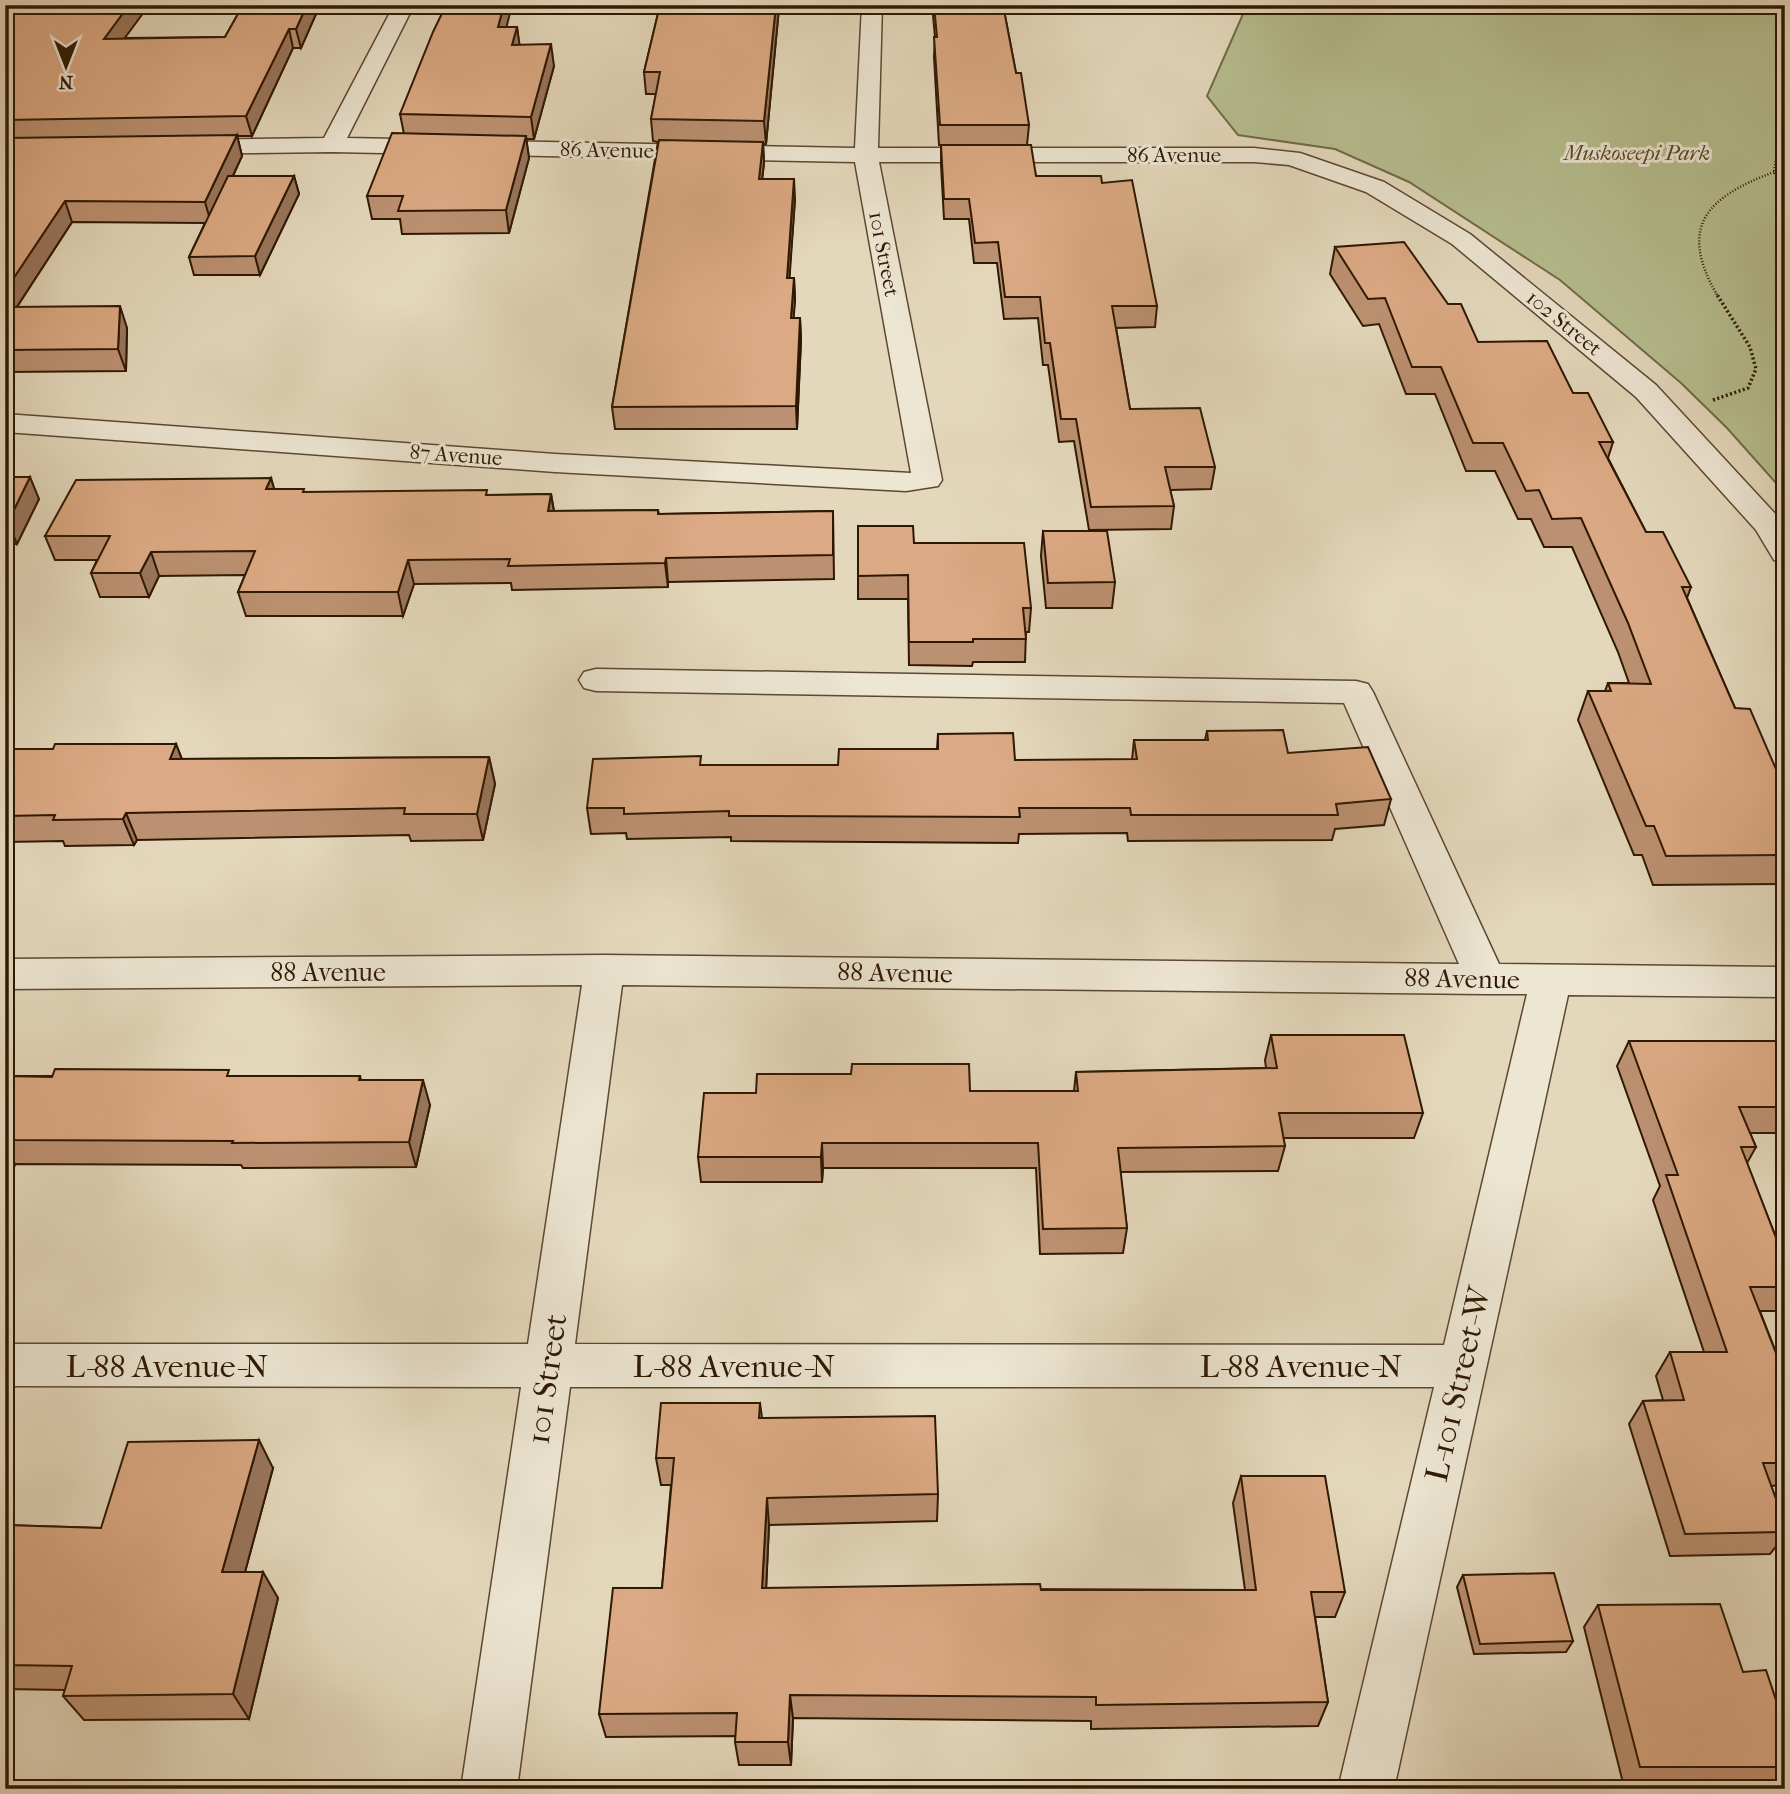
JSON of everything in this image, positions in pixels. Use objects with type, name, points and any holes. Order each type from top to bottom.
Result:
[{"type":"street","points":[[332,145],[404,5]]},
{"type":"street","name":"101 Street","points":[[872,5],[866,155],[927,480],[906,482]]},
{"type":"street","name":"86 Avenue","points":[[169,147],[332,145],[866,155],[1254,155],[1292,158]]},
{"type":"street","name":"102 Street","points":[[1292,158],[1375,187],[1461,239],[1646,391],[1769,526],[1785,553]]},
{"type":"street","name":"87 Avenue","points":[[5,423],[555,463],[906,482]]},
{"type":"street","points":[[596,680],[1356,692],[1486,979]]},
{"type":"street","name":"101 Street","points":[[489,1789],[604,970]]},
{"type":"street","name":"88 Avenue","points":[[5,974],[604,970],[1785,982]]},
{"type":"street","name":"L-101 Street-W","points":[[1366,1789],[1551,980]]},
{"type":"street","name":"L-88 Avenue-N","points":[[5,1365],[1462,1366]]},
{"type":"path","points":[[1785,105],[1774,172],[1785,194]]},
{"type":"path","points":[[1739,318],[1717,287],[1702,257],[1699,231],[1705,215],[1726,192],[1774,172]]},
{"type":"path","points":[[1666,413],[1747,389],[1760,374],[1762,366]]},
{"type":"green space","name":"Muskoseepi Park","points":[[1330,5],[1785,5],[1785,493],[1727,428],[1681,383],[1560,280],[1409,182],[1335,149],[1238,135],[1207,96],[1243,14]]},
{"type":"building","points":[[5,5],[129,5],[104,39],[225,37],[243,5],[307,5],[296,29],[289,29],[246,116],[5,120]]},
{"type":"building","points":[[446,5],[504,5],[498,27],[517,27],[512,45],[551,44],[531,117],[400,114]]},
{"type":"building","points":[[660,5],[776,5],[764,121],[651,119],[660,72],[644,72]]},
{"type":"building","points":[[934,5],[1003,5],[1016,73],[1021,73],[1029,125],[940,125]]},
{"type":"building","points":[[392,133],[526,136],[506,210],[398,211],[403,196],[367,196]]},
{"type":"building","points":[[237,135],[205,202],[65,201],[5,291],[5,138]]},
{"type":"building","points":[[659,140],[763,142],[759,179],[794,179],[787,278],[794,278],[791,318],[800,318],[796,406],[612,407]]},
{"type":"building","points":[[941,145],[1031,145],[1036,176],[1101,176],[1102,183],[1132,180],[1157,306],[1112,306],[1130,409],[1200,408],[1215,467],[1165,467],[1174,506],[1091,507],[1076,419],[1061,419],[1050,343],[1045,343],[1040,297],[1005,297],[998,242],[975,243],[969,199],[944,199]]},
{"type":"building","points":[[228,176],[294,176],[255,256],[189,257]]},
{"type":"building","points":[[1404,242],[1448,304],[1461,304],[1478,342],[1547,341],[1573,393],[1588,393],[1613,442],[1599,442],[1646,532],[1663,532],[1691,587],[1682,587],[1735,708],[1750,709],[1785,790],[1785,855],[1666,856],[1654,826],[1646,826],[1588,691],[1611,691],[1608,683],[1651,684],[1628,623],[1581,518],[1552,519],[1539,490],[1526,491],[1503,443],[1473,443],[1441,367],[1412,367],[1385,298],[1368,299],[1335,247]]},
{"type":"building","points":[[120,306],[118,349],[5,350],[5,307]]},
{"type":"building","points":[[5,477],[30,477],[8,522],[5,522]]},
{"type":"building","points":[[271,478],[266,489],[304,489],[303,492],[487,490],[486,495],[551,494],[548,511],[658,510],[658,514],[833,511],[833,555],[666,558],[665,563],[508,566],[510,559],[408,560],[398,592],[238,592],[255,551],[151,552],[140,573],[91,573],[110,536],[45,536],[76,480]]},
{"type":"building","points":[[858,526],[913,526],[914,543],[1024,543],[1031,608],[1023,608],[1026,639],[909,642],[908,575],[858,576]]},
{"type":"building","points":[[1043,531],[1107,531],[1115,582],[1048,583]]},
{"type":"building","points":[[1283,730],[1288,753],[1368,747],[1391,799],[1336,804],[1338,815],[1131,815],[1130,808],[1019,808],[1020,817],[729,816],[729,811],[624,814],[624,808],[587,808],[593,759],[701,756],[700,765],[838,765],[839,749],[938,749],[938,734],[1013,733],[1015,760],[1137,759],[1134,740],[1208,740],[1207,731]]},
{"type":"building","points":[[55,744],[176,744],[170,759],[489,757],[477,814],[404,814],[405,808],[126,813],[123,819],[53,820],[55,815],[5,816],[5,749],[53,749]]},
{"type":"building","points":[[1271,1035],[1404,1035],[1423,1113],[1279,1113],[1285,1146],[1118,1148],[1127,1228],[1043,1229],[1038,1143],[822,1143],[821,1157],[698,1157],[704,1093],[756,1093],[757,1074],[851,1074],[852,1064],[969,1064],[970,1091],[1078,1091],[1076,1072],[1277,1068]]},
{"type":"building","points":[[1629,1041],[1785,1041],[1785,1107],[1739,1107],[1756,1147],[1741,1147],[1785,1261],[1785,1287],[1750,1287],[1785,1376],[1785,1463],[1763,1463],[1785,1524],[1785,1532],[1685,1534],[1643,1401],[1684,1400],[1670,1352],[1727,1352],[1666,1175],[1678,1175]]},
{"type":"building","points":[[55,1069],[229,1070],[227,1076],[360,1076],[359,1080],[423,1080],[409,1142],[5,1140],[5,1076],[52,1077]]},
{"type":"building","points":[[661,1403],[760,1403],[759,1418],[935,1416],[938,1494],[767,1498],[762,1588],[1040,1584],[1041,1590],[1256,1590],[1241,1476],[1325,1476],[1345,1592],[1311,1592],[1328,1702],[1096,1705],[1096,1697],[790,1695],[788,1742],[735,1742],[737,1713],[599,1714],[613,1588],[662,1588],[674,1458],[656,1458]]},
{"type":"building","points":[[259,1440],[222,1572],[263,1572],[233,1694],[63,1696],[72,1666],[5,1665],[5,1525],[101,1528],[128,1442]]},
{"type":"building","points":[[1554,1573],[1573,1641],[1480,1644],[1463,1575]]},
{"type":"building","points":[[1720,1604],[1743,1672],[1766,1670],[1785,1727],[1785,1767],[1640,1767],[1598,1605]]}]
